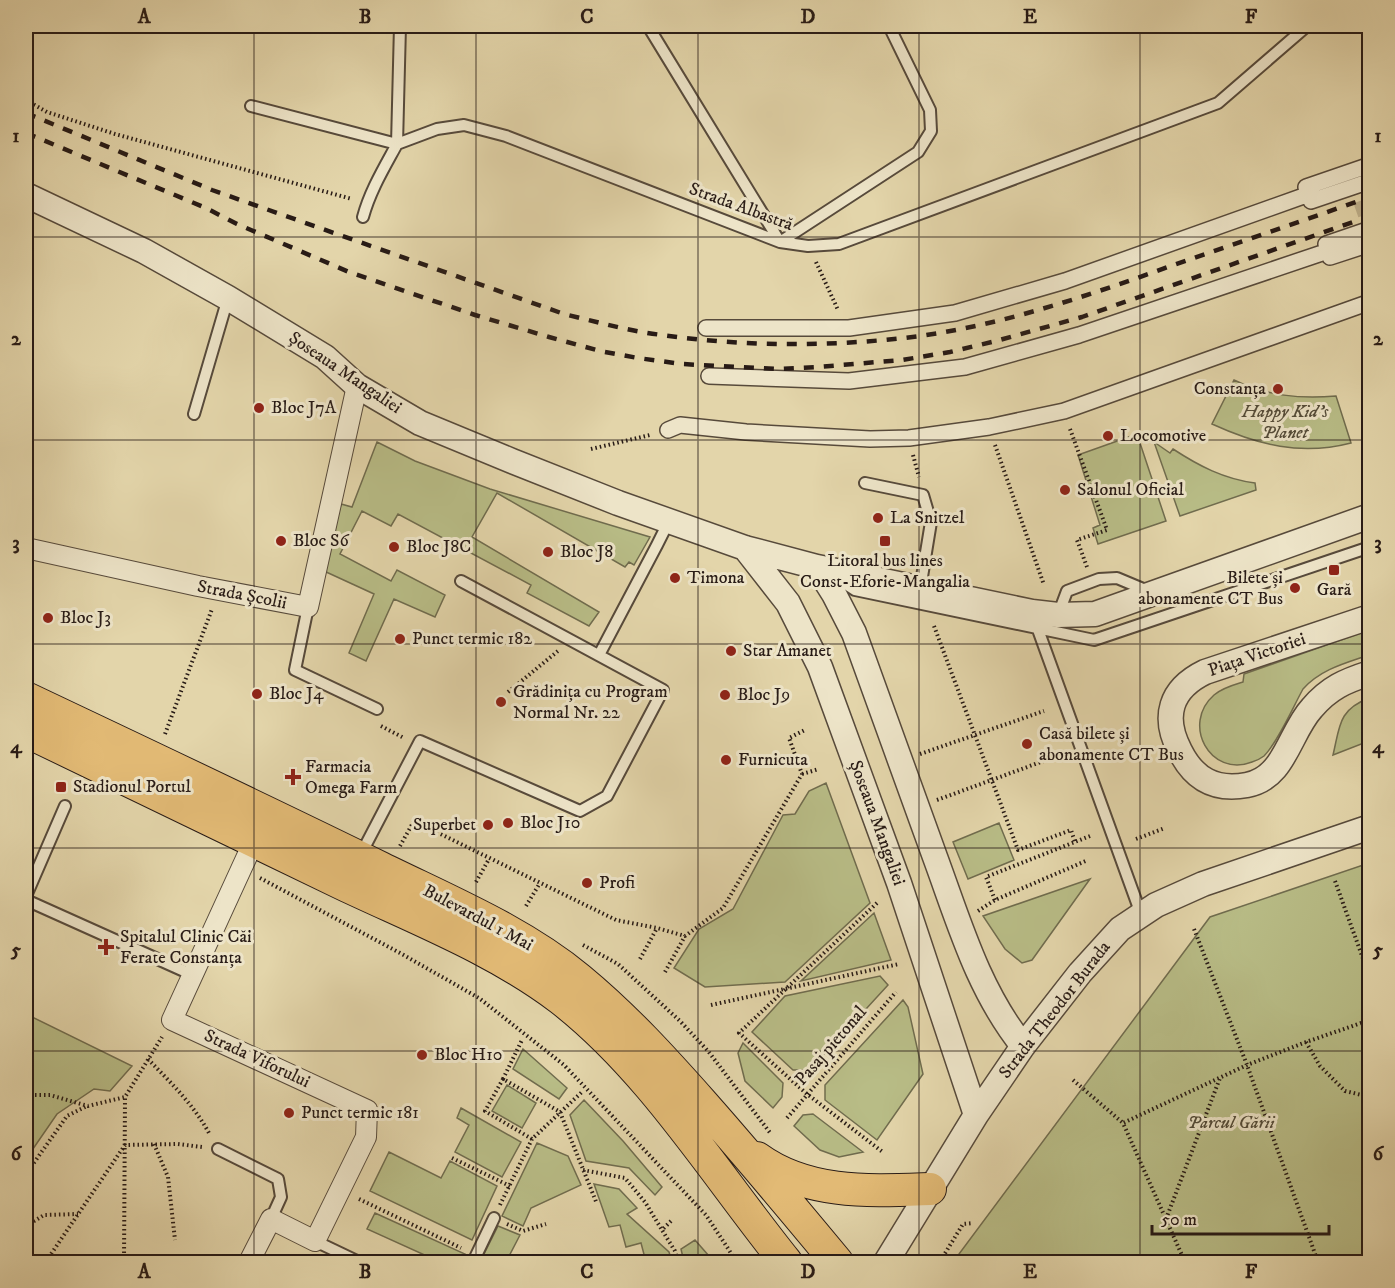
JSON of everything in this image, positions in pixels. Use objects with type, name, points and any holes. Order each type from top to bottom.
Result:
[{"type":"main road","name":"Bulevardul 1 Mai","points":[[26,698],[359,857],[503,929],[538,950],[577,978],[657,1052],[735,1140],[837,1263]]},
{"type":"main road","name":"Bulevardul 1 Mai","points":[[26,731],[248,855],[480,949],[526,975],[562,1000],[604,1037],[643,1078],[786,1263]]},
{"type":"main road","points":[[735,1140],[760,1160],[798,1179],[832,1187],[863,1190],[930,1189]]},
{"type":"main road","points":[[755,1224],[766,1263]]},
{"type":"street","points":[[1370,165],[1306,187],[1311,201],[1370,181]]},
{"type":"street","points":[[706,328],[846,327],[955,313],[1065,281],[1310,194]]},
{"type":"street","name":"Șoseaua Mangaliei","points":[[26,195],[144,251],[228,298],[325,357],[357,386],[420,423],[618,503],[746,548],[817,567],[920,589],[1035,620],[1058,615],[1095,614],[1370,516]]},
{"type":"street","points":[[1370,229],[1326,244],[1330,257],[1370,244]]},
{"type":"street","points":[[709,376],[849,381],[965,367],[1079,335],[1329,250]]},
{"type":"street","points":[[668,430],[680,425],[870,439],[909,438],[989,427],[1064,411],[1370,302]]},
{"type":"street","name":"Strada Școlii","points":[[26,548],[308,607],[357,386]]},
{"type":"street","name":"Șoseaua Mangaliei","points":[[746,548],[788,603],[820,667],[899,883],[976,1115]]},
{"type":"street","points":[[817,567],[854,633],[970,954],[994,1005],[1023,1046]]},
{"type":"street","name":"Piața Victoriei","points":[[1370,617],[1196,676],[1179,692],[1174,702],[1170,715],[1172,736],[1187,766],[1204,780],[1231,787],[1262,781],[1273,772],[1303,719],[1322,697],[1334,687],[1370,673]]},
{"type":"street","name":"Strada Theodor Burada","points":[[886,1263],[976,1115],[1023,1046],[1092,958],[1120,929],[1141,914],[1174,896],[1203,884],[1370,827]]},
{"type":"street","points":[[172,1020],[248,855]]},
{"type":"street","name":"Strada Viforului","points":[[172,1020],[367,1110],[366,1137],[315,1241]]},
{"type":"street","points":[[249,1263],[271,1219],[315,1241]]},
{"type":"lane","points":[[363,217],[367,204],[397,144],[400,26]]},
{"type":"lane","points":[[648,26],[780,242],[918,152],[931,131],[930,111],[889,26]]},
{"type":"lane","name":"Strada Albastră","points":[[397,144],[437,129],[464,125],[506,136],[780,242],[807,246],[839,244],[1218,103],[1307,26]]},
{"type":"lane","points":[[252,106],[397,144]]},
{"type":"lane","points":[[194,414],[228,298]]},
{"type":"lane","points":[[865,483],[923,495],[931,522],[920,589]]},
{"type":"lane","points":[[599,655],[669,521]]},
{"type":"lane","points":[[817,567],[855,590],[1035,620],[1094,640],[1370,547]]},
{"type":"lane","points":[[359,857],[420,741],[580,811],[607,796],[663,690],[461,581]]},
{"type":"lane","points":[[308,607],[295,670],[377,709]]},
{"type":"lane","points":[[1035,620],[1141,914]]},
{"type":"lane","points":[[65,806],[26,898],[193,975]]},
{"type":"lane","points":[[218,1149],[278,1179],[281,1197],[271,1219]]},
{"type":"lane","points":[[473,1263],[494,1218]]},
{"type":"lane","points":[[315,1241],[359,1263]]},
{"type":"path","points":[[26,100],[47,112],[115,134],[367,204]]},
{"type":"path","points":[[807,246],[846,327]]},
{"type":"path","points":[[1064,411],[1107,530],[1077,540],[1088,571]]},
{"type":"path","points":[[989,427],[1044,585]]},
{"type":"path","points":[[591,449],[668,430]]},
{"type":"path","points":[[909,438],[923,495]]},
{"type":"path","points":[[164,737],[219,590]]},
{"type":"path","points":[[934,626],[1018,850],[1071,830],[1075,842]]},
{"type":"path","points":[[508,692],[571,640]]},
{"type":"path","points":[[377,709],[371,721],[418,745]]},
{"type":"path","points":[[917,755],[1044,711]]},
{"type":"path","points":[[802,774],[789,738],[805,730]]},
{"type":"path","points":[[933,802],[1060,755]]},
{"type":"path","points":[[665,972],[685,936],[723,908],[802,774],[819,769]]},
{"type":"path","points":[[400,846],[414,821],[616,920],[685,936]]},
{"type":"path","points":[[1136,840],[1165,828]]},
{"type":"path","points":[[995,900],[986,877],[1090,836]]},
{"type":"path","points":[[248,855],[400,953],[479,998],[564,1065],[706,1215],[735,1263]]},
{"type":"path","points":[[476,882],[489,859]]},
{"type":"path","points":[[975,913],[995,900],[1088,860]]},
{"type":"path","points":[[1335,881],[1370,978]]},
{"type":"path","points":[[526,906],[540,883]]},
{"type":"path","points":[[877,903],[739,1033],[807,1094],[885,1153]]},
{"type":"path","points":[[640,959],[657,928]]},
{"type":"path","points":[[1194,929],[1247,1065],[1318,1263]]},
{"type":"path","points":[[711,1005],[899,964]]},
{"type":"path","name":"Pasaj pietonal","points":[[787,1118],[896,992]]},
{"type":"path","points":[[124,1263],[125,1097],[172,1020]]},
{"type":"path","points":[[1123,1123],[1247,1065],[1370,1020]]},
{"type":"path","points":[[522,1040],[485,1111],[532,1139]]},
{"type":"path","points":[[1306,1042],[1320,1066],[1345,1091],[1370,1097]]},
{"type":"path","points":[[148,1059],[182,1094],[205,1125],[218,1149]]},
{"type":"path","points":[[1166,1220],[1221,1078]]},
{"type":"path","points":[[502,1079],[560,1112],[597,1204]]},
{"type":"path","points":[[1072,1080],[1123,1123],[1185,1263]]},
{"type":"path","points":[[502,1201],[532,1139],[583,1090]]},
{"type":"path","points":[[26,1095],[50,1095],[88,1106]]},
{"type":"path","points":[[26,1174],[66,1116],[88,1106],[125,1097]]},
{"type":"path","points":[[154,1144],[168,1178],[176,1240]]},
{"type":"path","points":[[125,1145],[178,1144],[218,1149]]},
{"type":"path","points":[[48,1263],[49,1257],[125,1145]]},
{"type":"path","points":[[452,1158],[510,1186]]},
{"type":"path","points":[[583,1170],[625,1178],[645,1202],[675,1251],[678,1263]]},
{"type":"path","points":[[340,1190],[456,1246]]},
{"type":"path","points":[[26,1226],[44,1215],[79,1214]]},
{"type":"path","points":[[494,1218],[523,1231],[546,1224]]},
{"type":"path","points":[[662,1230],[671,1221]]},
{"type":"path","points":[[943,1263],[944,1255],[963,1224],[973,1223]]},
{"type":"green space","name":"Happy Kid's Planet","points":[[1234,380],[1271,393],[1310,397],[1336,396],[1351,443],[1315,448],[1280,446],[1246,438],[1212,424]]},
{"type":"green space","points":[[1137,434],[1166,521],[1098,544],[1093,528],[1100,525],[1078,455]]},
{"type":"green space","points":[[377,442],[415,461],[490,489],[650,537],[634,565],[629,562],[625,567],[497,493],[472,537],[599,612],[589,626],[527,593],[531,585],[398,514],[391,526],[362,511],[340,554],[391,581],[397,570],[445,595],[435,617],[394,599],[366,661],[349,653],[374,594],[324,571],[341,504],[352,507]]},
{"type":"green space","points":[[1154,442],[1170,453],[1173,449],[1212,471],[1255,483],[1256,490],[1180,516]]},
{"type":"green space","points":[[1369,630],[1369,655],[1334,668],[1310,682],[1303,689],[1280,733],[1262,757],[1253,762],[1237,765],[1224,762],[1213,755],[1205,745],[1200,733],[1200,720],[1204,707],[1214,695],[1243,682],[1244,674]]},
{"type":"green space","points":[[1369,698],[1369,741],[1333,755],[1342,720],[1351,708]]},
{"type":"green space","points":[[826,783],[870,903],[785,982],[705,987],[674,968],[699,929],[733,909],[783,815],[795,814],[809,791]]},
{"type":"green space","points":[[999,823],[1014,860],[968,879],[953,842]]},
{"type":"green space","name":"Parcul Gării","points":[[1369,863],[1369,1262],[959,1262],[959,1254],[1210,917]]},
{"type":"green space","points":[[1090,879],[1032,960],[1022,963],[1005,949],[983,916]]},
{"type":"green space","points":[[874,913],[891,960],[801,981]]},
{"type":"green space","points":[[880,976],[888,985],[810,1070],[793,1070],[752,1032],[785,996]]},
{"type":"green space","points":[[903,1000],[908,1007],[923,1074],[877,1140],[825,1100],[825,1085]]},
{"type":"green space","points":[[26,1014],[132,1066],[110,1091],[94,1089],[57,1114],[26,1159]]},
{"type":"green space","points":[[743,1043],[783,1083],[782,1097],[773,1108],[745,1081],[738,1053]]},
{"type":"green space","points":[[523,1049],[567,1088],[559,1099],[513,1069]]},
{"type":"green space","points":[[507,1085],[536,1103],[522,1128],[492,1111]]},
{"type":"green space","points":[[584,1100],[662,1187],[655,1195],[629,1168],[586,1161],[570,1115]]},
{"type":"green space","points":[[461,1108],[521,1142],[502,1177],[455,1152],[469,1125],[457,1118]]},
{"type":"green space","points":[[813,1114],[863,1152],[839,1157],[820,1150],[794,1126],[803,1115]]},
{"type":"green space","points":[[537,1143],[568,1156],[581,1185],[531,1208],[523,1226],[502,1216]]},
{"type":"green space","points":[[389,1152],[441,1178],[450,1161],[497,1186],[472,1240],[370,1191]]},
{"type":"green space","points":[[594,1184],[619,1189],[637,1208],[627,1214],[669,1252],[672,1262],[646,1262],[641,1243],[626,1247],[620,1225],[609,1227]]},
{"type":"green space","points":[[375,1213],[465,1254],[461,1262],[440,1262],[367,1229]]},
{"type":"green space","points":[[498,1226],[520,1235],[506,1262],[480,1262]]},
{"type":"green space","points":[[695,1240],[713,1262],[684,1262],[681,1249]]},
{"type":"tunnel","points":[[1353,179],[1370,228]]},
{"type":"railway","points":[[26,113],[212,190],[564,314],[650,333],[726,342],[823,344],[888,340],[952,331],[1046,308],[1370,197]]},
{"type":"railway","points":[[26,133],[206,208],[237,224],[349,272],[475,315],[549,337],[600,351],[682,364],[777,369],[902,360],[950,352],[1082,317],[1370,216]]},
{"type":"place","name":"Constanța","points":[[1278,389]]},
{"type":"place","name":"Bloc J7A","points":[[259,408]]},
{"type":"place","name":"Locomotive","points":[[1108,436]]},
{"type":"place","name":"Salonul Oficial","points":[[1065,490]]},
{"type":"place","name":"La Snitzel","points":[[878,518]]},
{"type":"place","name":"Bloc S6","points":[[281,541]]},
{"type":"place","name":"Litoral bus lines Const-Eforie-Mangalia","points":[[885,541]]},
{"type":"place","name":"Bloc J8C","points":[[394,547]]},
{"type":"place","name":"Bloc J8","points":[[548,552]]},
{"type":"place","name":"Gară","points":[[1334,570]]},
{"type":"place","name":"Timona","points":[[675,578]]},
{"type":"place","name":"Bilete și abonamente CT Bus","points":[[1295,588]]},
{"type":"place","name":"Bloc J3","points":[[48,618]]},
{"type":"place","name":"Punct termic 182","points":[[400,639]]},
{"type":"place","name":"Star Amanet","points":[[731,651]]},
{"type":"place","name":"Bloc J4","points":[[257,694]]},
{"type":"place","name":"Bloc J9","points":[[725,695]]},
{"type":"place","name":"Grădinița cu Program Normal Nr. 22","points":[[501,702]]},
{"type":"place","name":"Casă bilete și abonamente CT Bus","points":[[1027,744]]},
{"type":"place","name":"Furnicuta","points":[[726,760]]},
{"type":"place","name":"Farmacia Omega Farm","points":[[293,777]]},
{"type":"place","name":"Stadionul Portul","points":[[61,787]]},
{"type":"place","name":"Bloc J10","points":[[508,823]]},
{"type":"place","name":"Superbet","points":[[488,825]]},
{"type":"place","name":"Profi","points":[[587,883]]},
{"type":"place","name":"Spitalul Clinic Căi Ferate Constanța","points":[[106,947]]},
{"type":"place","name":"Bloc H10","points":[[422,1055]]},
{"type":"place","name":"Punct termic 181","points":[[289,1113]]}]
